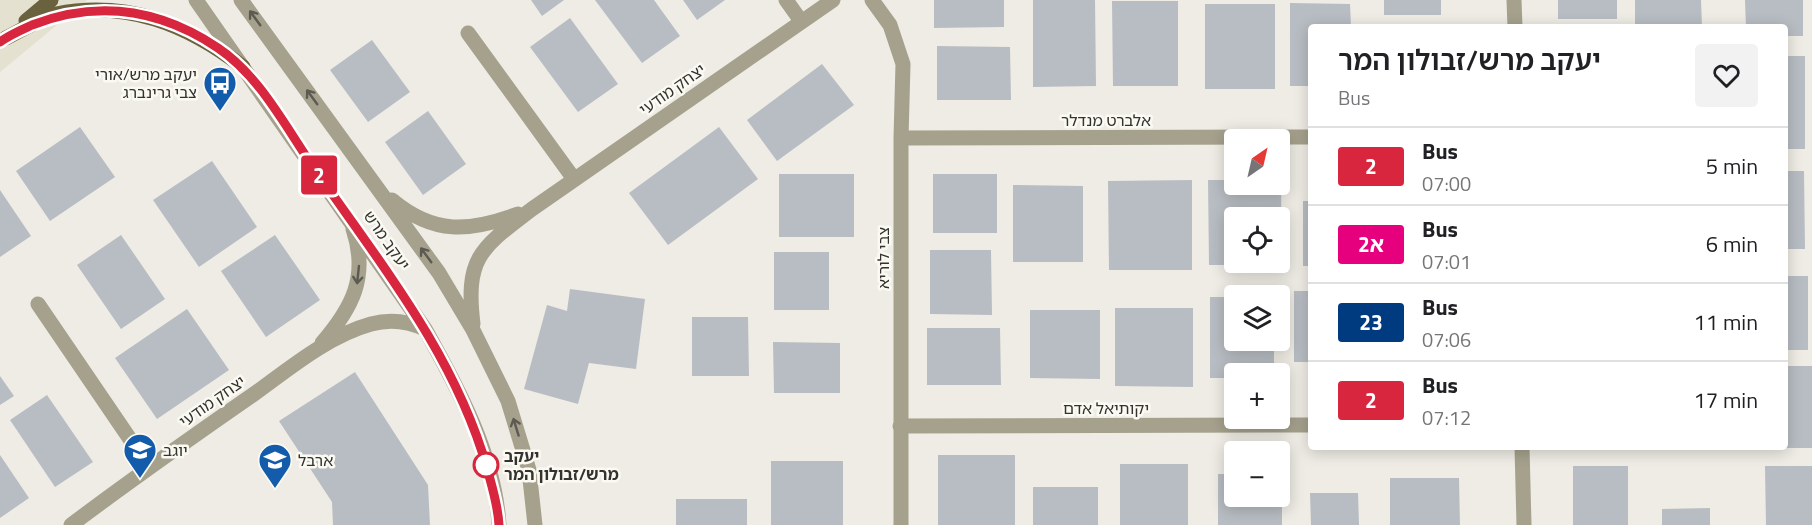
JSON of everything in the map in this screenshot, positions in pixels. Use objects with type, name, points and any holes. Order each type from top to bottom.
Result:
[{"type":"main road","points":[[3,40],[51,0]]},
{"type":"main road","points":[[3,40],[54,14],[93,6],[117,8],[159,17],[194,33],[243,67]]},
{"type":"street","name":"יעקב מרש","points":[[196,0],[425,329],[456,384],[480,443],[498,508],[499,525]]},
{"type":"street","name":"יעקב מרש","points":[[241,0],[439,273],[473,330],[508,401],[529,470],[536,525]]},
{"type":"street","points":[[786,0],[801,21]]},
{"type":"street","name":"יצחק מודעי","points":[[473,330],[469,291],[477,262],[492,241],[532,209],[833,0]]},
{"type":"street","name":"צבי לוריא","points":[[872,0],[890,24],[903,64],[901,525]]},
{"type":"street","points":[[1514,0],[1515,24]]},
{"type":"street","points":[[468,33],[574,180]]},
{"type":"street","name":"אלברט מנדלר","points":[[901,138],[1308,137]]},
{"type":"street","name":"יצחק מודעי","points":[[379,189],[416,216],[433,225],[452,228],[491,224],[532,209]]},
{"type":"street","name":"יצחק מודעי","points":[[316,350],[347,311],[355,295],[359,258],[349,218]]},
{"type":"street","points":[[38,304],[149,466]]},
{"type":"street","name":"יצחק מודעי","points":[[71,525],[149,466],[316,350],[353,330],[373,323],[400,322],[425,329]]},
{"type":"street","name":"יקותיאל אדם","points":[[900,426],[1308,425]]},
{"type":"street","points":[[1522,450],[1524,525]]},
{"type":"shaded area","points":[[0,0],[87,0],[0,72]]},
{"type":"building","points":[[531,0],[564,0],[542,16]]},
{"type":"building","points":[[595,0],[654,0],[680,36],[642,63]]},
{"type":"building","points":[[683,0],[725,0],[697,20]]},
{"type":"building","points":[[934,0],[1004,0],[1004,27],[934,28]]},
{"type":"building","points":[[1033,0],[1095,0],[1096,86],[1033,87]]},
{"type":"building","points":[[1384,0],[1441,0],[1441,15],[1384,15]]},
{"type":"building","points":[[1558,0],[1617,0],[1617,19],[1558,19]]},
{"type":"building","points":[[1635,0],[1701,0],[1702,24],[1635,24]]},
{"type":"building","points":[[1745,0],[1803,0],[1803,36],[1788,36],[1788,24],[1746,24]]},
{"type":"building","points":[[1112,1],[1178,1],[1178,86],[1113,86]]},
{"type":"building","points":[[1290,3],[1350,4],[1351,24],[1308,24],[1308,86],[1290,86]]},
{"type":"building","points":[[1205,4],[1275,4],[1275,89],[1205,89]]},
{"type":"building","points":[[570,18],[618,84],[578,112],[530,47]]},
{"type":"building","points":[[372,40],[410,92],[368,122],[330,70]]},
{"type":"building","points":[[937,46],[1010,47],[1011,100],[937,100]]},
{"type":"building","points":[[1788,56],[1805,56],[1805,149],[1788,149]]},
{"type":"building","points":[[822,64],[854,105],[777,161],[747,120]]},
{"type":"building","points":[[428,111],[466,164],[423,195],[385,142]]},
{"type":"building","points":[[80,127],[115,177],[50,221],[16,171]]},
{"type":"building","points":[[719,127],[758,179],[668,245],[629,193]]},
{"type":"building","points":[[212,161],[257,227],[199,267],[153,200]]},
{"type":"building","points":[[1788,171],[1804,171],[1805,249],[1788,249]]},
{"type":"building","points":[[779,174],[854,174],[854,237],[779,237]]},
{"type":"building","points":[[933,174],[997,174],[997,233],[933,233]]},
{"type":"building","points":[[1192,180],[1192,270],[1109,270],[1108,181]]},
{"type":"building","points":[[1208,180],[1224,180],[1224,195],[1281,195],[1281,207],[1224,207],[1224,265],[1209,265]]},
{"type":"building","points":[[1013,185],[1083,186],[1083,262],[1013,262]]},
{"type":"building","points":[[0,190],[31,236],[0,257]]},
{"type":"building","points":[[1303,201],[1308,201],[1308,266],[1303,266]]},
{"type":"building","points":[[121,235],[165,299],[121,329],[77,265]]},
{"type":"building","points":[[275,235],[320,300],[266,337],[221,271]]},
{"type":"building","points":[[930,250],[991,250],[992,315],[930,314]]},
{"type":"building","points":[[774,252],[829,252],[829,310],[774,310]]},
{"type":"building","points":[[1788,276],[1808,276],[1808,350],[1788,350]]},
{"type":"building","points":[[570,289],[645,299],[636,369],[589,363],[578,404],[524,389],[547,305],[567,311]]},
{"type":"building","points":[[1294,291],[1308,291],[1308,362],[1294,362]]},
{"type":"building","points":[[1210,297],[1224,297],[1224,351],[1274,351],[1274,363],[1224,363],[1224,378],[1210,378]]},
{"type":"building","points":[[1115,308],[1193,308],[1193,387],[1115,386]]},
{"type":"building","points":[[187,309],[229,370],[157,419],[115,358]]},
{"type":"building","points":[[1030,310],[1100,310],[1100,379],[1030,378]]},
{"type":"building","points":[[692,317],[748,317],[749,376],[692,376]]},
{"type":"building","points":[[927,328],[1000,328],[1001,385],[927,385]]},
{"type":"building","points":[[773,342],[840,343],[840,393],[774,393]]},
{"type":"building","points":[[1788,366],[1812,366],[1812,448],[1788,448]]},
{"type":"building","points":[[355,372],[428,485],[430,525],[333,525],[332,502],[279,421]]},
{"type":"building","points":[[0,376],[14,396],[0,405]]},
{"type":"building","points":[[47,395],[93,462],[55,487],[10,420]]},
{"type":"building","points":[[0,455],[29,498],[0,518]]},
{"type":"building","points":[[938,455],[1015,455],[1015,525],[938,525]]},
{"type":"building","points":[[771,461],[843,461],[843,525],[771,525]]},
{"type":"building","points":[[1120,464],[1188,464],[1188,525],[1120,525]]},
{"type":"building","points":[[1573,466],[1628,466],[1628,525],[1573,525]]},
{"type":"building","points":[[1765,466],[1812,466],[1812,525],[1766,525]]},
{"type":"building","points":[[1218,474],[1224,474],[1224,507],[1282,507],[1282,525],[1218,525]]},
{"type":"building","points":[[1390,478],[1459,478],[1460,525],[1390,525]]},
{"type":"building","points":[[1033,487],[1098,487],[1098,525],[1033,525]]},
{"type":"building","points":[[1310,493],[1358,493],[1359,525],[1311,525]]},
{"type":"building","points":[[676,499],[747,499],[747,525],[676,525]]},
{"type":"building","points":[[1710,508],[1710,525],[1662,525],[1662,509]]},
{"type":"bus line","name":"2","points":[[0,42],[54,14],[93,6],[117,8],[159,17],[194,33],[243,67],[401,291],[456,384],[480,443],[498,508],[499,525]]},
{"type":"place","name":"יעקב מרש/אורי צבי גרינברג","points":[[220,112]]},
{"type":"place","name":"יעקב מרש/זבולון המר","points":[[486,465]]},
{"type":"place","name":"יוגב","points":[[140,479]]},
{"type":"place","name":"ארבל","points":[[275,489]]}]
